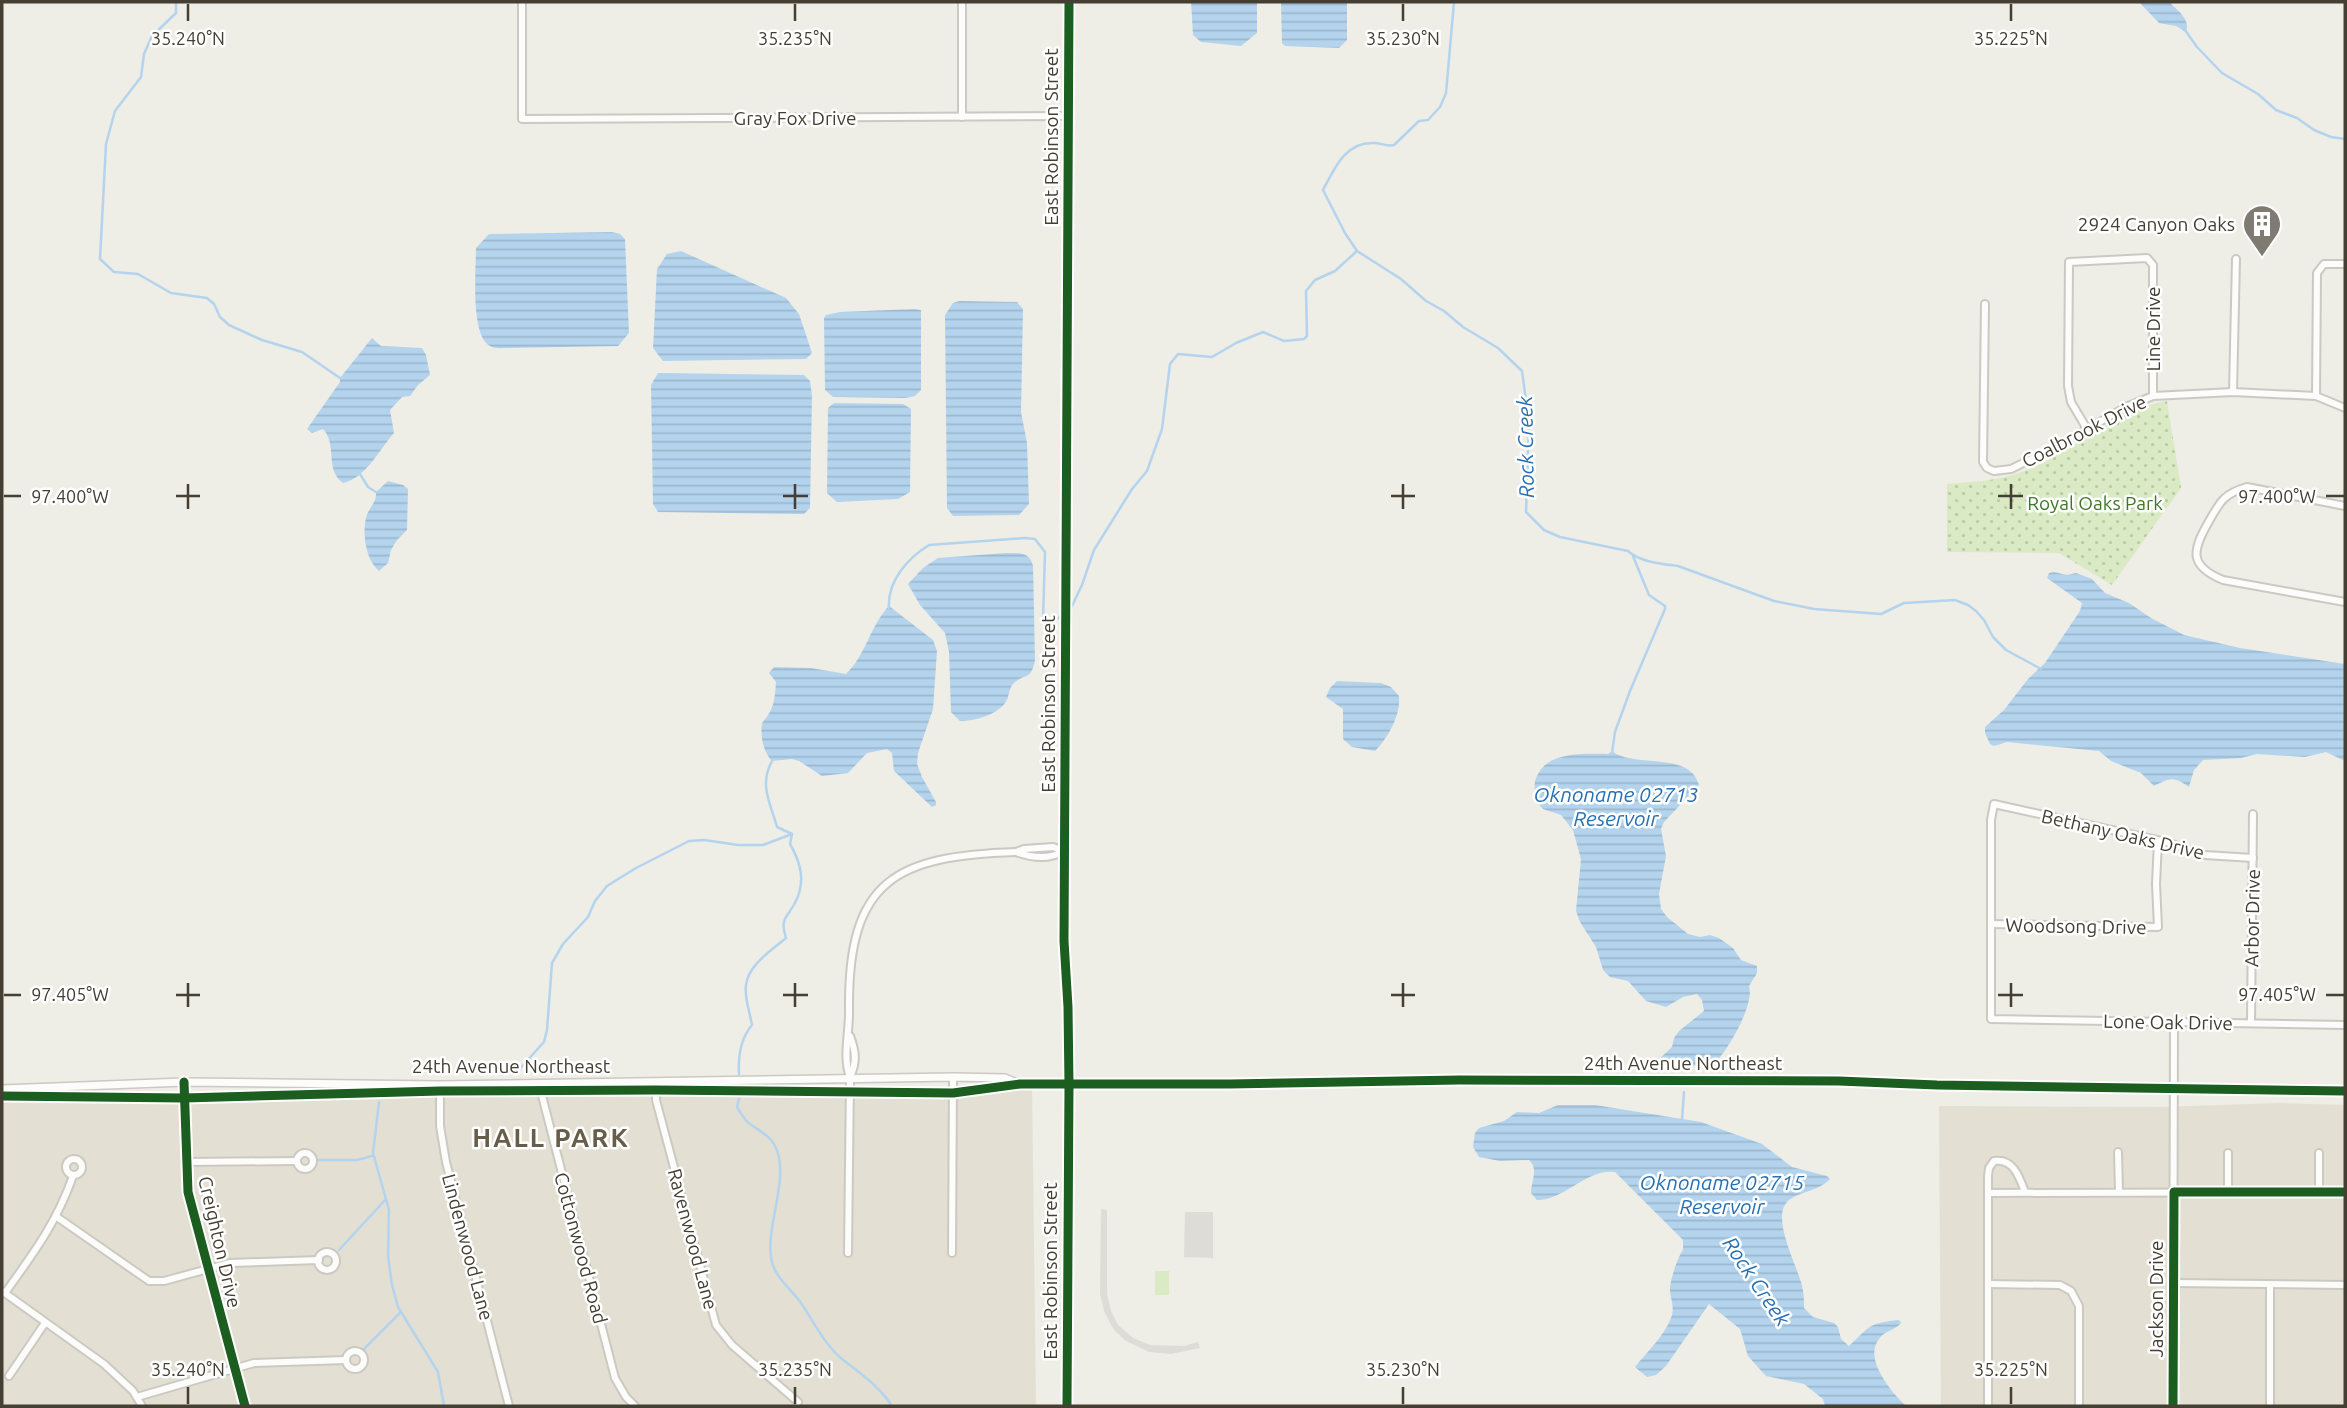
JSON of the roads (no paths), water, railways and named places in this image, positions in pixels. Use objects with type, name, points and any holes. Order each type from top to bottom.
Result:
[{"type":"street","name":"Gray Fox Drive","points":[[522,2],[522,119],[1068,116]]},
{"type":"street","points":[[962,2],[962,117]]},
{"type":"street","name":"East Robinson Street","points":[[1067,1406],[1069,1084],[1068,1007],[1063,940],[1069,2]]},
{"type":"street","name":"Line Drive","points":[[2087,429],[2071,402],[2068,386],[2069,262],[2147,258],[2153,265],[2152,396]]},
{"type":"street","points":[[2233,392],[2236,259]]},
{"type":"street","points":[[2316,396],[2317,273],[2323,264],[2345,264]]},
{"type":"street","name":"Coalbrook Drive","points":[[1984,304],[1983,462],[1987,468],[1994,471],[2011,469],[2126,407],[2152,396],[2233,392],[2316,396],[2345,408]]},
{"type":"street","points":[[2345,506],[2248,487],[2234,491],[2223,497],[2197,544],[2196,556],[2207,574],[2223,580],[2345,602]]},
{"type":"street","name":"Bethany Oaks Drive","points":[[1991,925],[1991,820],[1994,804],[2158,841],[2205,855],[2253,858]]},
{"type":"street","name":"Arbor Drive","points":[[2251,1023],[2253,814]]},
{"type":"street","name":"Woodsong Drive","points":[[1991,925],[2158,927],[2158,841]]},
{"type":"street","points":[[848,1253],[849,1077],[856,1065],[854,1046],[849,1035],[849,989],[854,944],[865,912],[882,887],[909,869],[934,861],[970,854],[1016,852],[1024,849],[1053,847],[1064,851]]},
{"type":"street","name":"Lone Oak Drive","points":[[1991,925],[1991,1020],[2345,1025]]},
{"type":"street","name":"Jackson Drive","points":[[2173,1406],[2174,1022]]},
{"type":"street","name":"24th Avenue Northeast","points":[[2,1096],[184,1098],[440,1088],[656,1086],[849,1077],[1005,1078],[1020,1084]]},
{"type":"street","points":[[952,1253],[953,1077]]},
{"type":"street","name":"24th Avenue Northeast","points":[[656,1086],[849,1093],[953,1093],[1020,1084],[1734,1080],[2345,1091]]},
{"type":"street","name":"24th Avenue Northeast","points":[[2,1088],[184,1082],[440,1088]]},
{"type":"street","name":"Creighton Drive","points":[[184,1082],[188,1192],[245,1406]]},
{"type":"street","name":"Ravenwood Lane","points":[[656,1086],[681,1198],[716,1325],[732,1345],[798,1402]]},
{"type":"street","name":"Cottonwood Road","points":[[540,1087],[615,1378],[635,1406]]},
{"type":"street","name":"Lindenwood Lane","points":[[440,1088],[440,1126],[446,1162],[509,1406]]},
{"type":"street","points":[[2118,1152],[2119,1192]]},
{"type":"street","points":[[2228,1153],[2228,1192]]},
{"type":"street","points":[[2319,1153],[2319,1192]]},
{"type":"street","points":[[1988,1406],[1989,1168],[1997,1160],[2005,1161],[2019,1175],[2025,1192]]},
{"type":"street","points":[[185,1162],[296,1161]]},
{"type":"street","points":[[73,1175],[57,1217],[3,1292],[104,1364],[125,1382],[142,1406]]},
{"type":"street","points":[[1988,1193],[2345,1192]]},
{"type":"street","points":[[57,1217],[149,1281],[163,1281],[240,1261],[319,1260]]},
{"type":"street","points":[[2173,1283],[2345,1285]]},
{"type":"street","points":[[1988,1284],[2060,1285],[2071,1291],[2079,1306],[2079,1406]]},
{"type":"street","points":[[2270,1285],[2270,1406]]},
{"type":"street","points":[[9,1376],[45,1323]]},
{"type":"street","points":[[137,1397],[262,1362],[346,1360]]},
{"type":"water","points":[[1191,2],[1257,2],[1257,33],[1241,46],[1201,42],[1193,35]]},
{"type":"water","points":[[1281,2],[1347,2],[1347,40],[1339,48],[1285,46],[1282,43]]},
{"type":"water","points":[[2139,2],[2169,2],[2185,19],[2186,32],[2176,26],[2159,23]]},
{"type":"water","points":[[612,232],[625,239],[629,333],[618,346],[494,348],[484,340],[477,316],[476,248],[489,234]]},
{"type":"water","points":[[681,251],[786,298],[799,314],[812,353],[806,359],[663,361],[653,348],[657,269],[667,254]]},
{"type":"water","points":[[1017,302],[1023,309],[1021,412],[1027,443],[1029,504],[1019,515],[953,516],[947,508],[945,315],[953,303]]},
{"type":"water","points":[[921,310],[921,390],[915,396],[833,397],[825,390],[826,315]]},
{"type":"water","points":[[372,338],[381,346],[422,348],[430,375],[410,396],[402,397],[390,410],[394,433],[372,463],[359,475],[343,483],[334,471],[330,442],[323,429],[312,433],[307,429],[340,382],[340,378]]},
{"type":"water","points":[[658,373],[804,375],[810,381],[812,395],[810,508],[804,514],[658,512],[653,504],[651,385]]},
{"type":"water","points":[[834,403],[903,404],[911,409],[910,492],[898,499],[837,502],[827,493],[828,408]]},
{"type":"water","points":[[388,481],[408,489],[407,530],[391,550],[388,563],[379,571],[368,554],[365,525],[376,492]]},
{"type":"water","points":[[1019,553],[1032,561],[1035,660],[1029,674],[1012,685],[1007,701],[1001,707],[991,714],[960,721],[951,712],[949,652],[945,633],[920,605],[908,584],[923,568],[938,558]]},
{"type":"water","points":[[2049,573],[2067,575],[2076,573],[2092,579],[2105,593],[2129,603],[2184,635],[2240,648],[2345,664],[2345,761],[2326,752],[2305,757],[2257,754],[2241,758],[2203,760],[2194,770],[2189,787],[2171,779],[2154,786],[2141,773],[2111,761],[2099,751],[2007,742],[1994,746],[1990,744],[1985,727],[2004,710],[2028,679],[2045,663],[2080,611],[2082,603],[2047,578]]},
{"type":"water","points":[[889,606],[933,640],[937,651],[933,709],[918,753],[917,764],[936,802],[932,807],[894,771],[892,753],[887,749],[867,753],[848,773],[822,776],[799,761],[772,761],[763,743],[762,723],[771,709],[775,694],[776,682],[769,673],[774,667],[811,668],[846,674]]},
{"type":"water","points":[[1337,681],[1381,683],[1391,687],[1399,696],[1393,726],[1375,751],[1352,747],[1343,739],[1343,709],[1326,697]]},
{"type":"water","name":"Oknoname 02713 Reservoir","points":[[1612,751],[1633,759],[1684,767],[1693,774],[1699,785],[1664,822],[1661,829],[1666,856],[1659,894],[1661,909],[1688,934],[1719,938],[1733,948],[1741,960],[1757,966],[1757,973],[1749,986],[1750,994],[1744,1016],[1712,1066],[1658,1065],[1656,1062],[1672,1047],[1679,1031],[1704,1011],[1702,1000],[1697,994],[1683,997],[1666,1007],[1646,1001],[1628,981],[1610,977],[1603,970],[1596,947],[1576,911],[1581,859],[1573,830],[1561,815],[1543,809],[1535,801],[1536,777],[1551,761],[1569,755],[1608,754]]},
{"type":"water","name":"Oknoname 02715 Reservoir","points":[[1558,1105],[1595,1105],[1701,1122],[1762,1144],[1792,1167],[1827,1176],[1830,1179],[1820,1187],[1792,1198],[1783,1210],[1784,1231],[1802,1286],[1804,1308],[1813,1317],[1834,1323],[1841,1339],[1849,1346],[1870,1327],[1899,1320],[1901,1323],[1898,1326],[1879,1339],[1874,1356],[1881,1375],[1906,1406],[1825,1406],[1823,1399],[1804,1384],[1766,1376],[1748,1356],[1740,1329],[1709,1304],[1666,1366],[1656,1375],[1647,1377],[1635,1367],[1660,1337],[1671,1318],[1673,1307],[1670,1287],[1683,1250],[1683,1240],[1615,1172],[1595,1175],[1557,1195],[1537,1200],[1531,1193],[1534,1167],[1529,1160],[1500,1161],[1479,1157],[1473,1147],[1475,1133],[1479,1128],[1504,1121],[1517,1112],[1539,1113]]},
{"type":"waterway","points":[[176,2],[176,13],[152,36],[144,54],[141,77],[115,111],[106,144],[100,259],[114,272],[138,274],[171,293],[207,298],[229,325],[262,340],[302,352],[340,378]]},
{"type":"waterway","name":"Rock Creek","points":[[1454,2],[1446,93],[1440,107],[1428,120],[1419,121],[1394,145],[1372,143],[1354,148],[1341,159],[1323,190],[1357,251],[1401,279],[1463,327],[1498,348],[1522,371],[1529,423],[1526,512],[1544,530],[1560,537],[1628,551],[1645,560],[1678,566],[1774,601],[1814,609],[1881,614],[1904,603],[1955,600],[1976,611],[1993,637],[2006,650],[2041,669]]},
{"type":"waterway","points":[[2185,30],[2222,73],[2258,94],[2276,110],[2297,118],[2314,130],[2345,139]]},
{"type":"waterway","points":[[889,608],[891,589],[900,571],[929,545],[1035,539],[1045,552],[1043,620],[1049,626],[1072,606],[1094,550],[1132,489],[1147,471],[1162,429],[1170,364],[1178,354],[1212,357],[1263,332],[1284,341],[1304,339],[1307,336],[1306,291],[1315,280],[1335,271],[1357,251]]},
{"type":"waterway","points":[[360,474],[368,487],[376,492]]},
{"type":"waterway","name":"Rock Creek","points":[[1612,753],[1615,732],[1630,691],[1665,609],[1665,606],[1649,595],[1633,556]]},
{"type":"waterway","points":[[739,1074],[741,1048],[752,1025],[746,995],[748,978],[762,958],[786,938],[784,922],[795,903],[801,880],[797,858],[790,844],[792,834],[777,827],[767,794],[766,778],[772,761]]},
{"type":"waterway","points":[[516,1073],[544,1042],[552,963],[563,944],[588,917],[595,901],[607,886],[689,841],[763,845],[792,834]]},
{"type":"waterway","name":"Rock Creek","points":[[1682,1120],[1684,1092]]},
{"type":"waterway","points":[[739,1099],[737,1107],[743,1116],[772,1141],[779,1158],[779,1191],[770,1241],[775,1270],[830,1347],[875,1386],[892,1406]]},
{"type":"waterway","points":[[379,1102],[373,1153],[389,1210],[388,1256],[392,1285],[398,1307],[438,1372],[444,1406]]},
{"type":"waterway","points":[[313,1160],[357,1160],[372,1156]]},
{"type":"waterway","points":[[339,1250],[386,1199]]},
{"type":"waterway","points":[[360,1353],[401,1312]]},
{"type":"place","name":"2924 Canyon Oaks","points":[[2262,258]]},
{"type":"district","name":"HALL PARK","points":[[551,1137]]},
{"type":"park label","name":"Royal Oaks Park","points":[[2095,503]]}]
